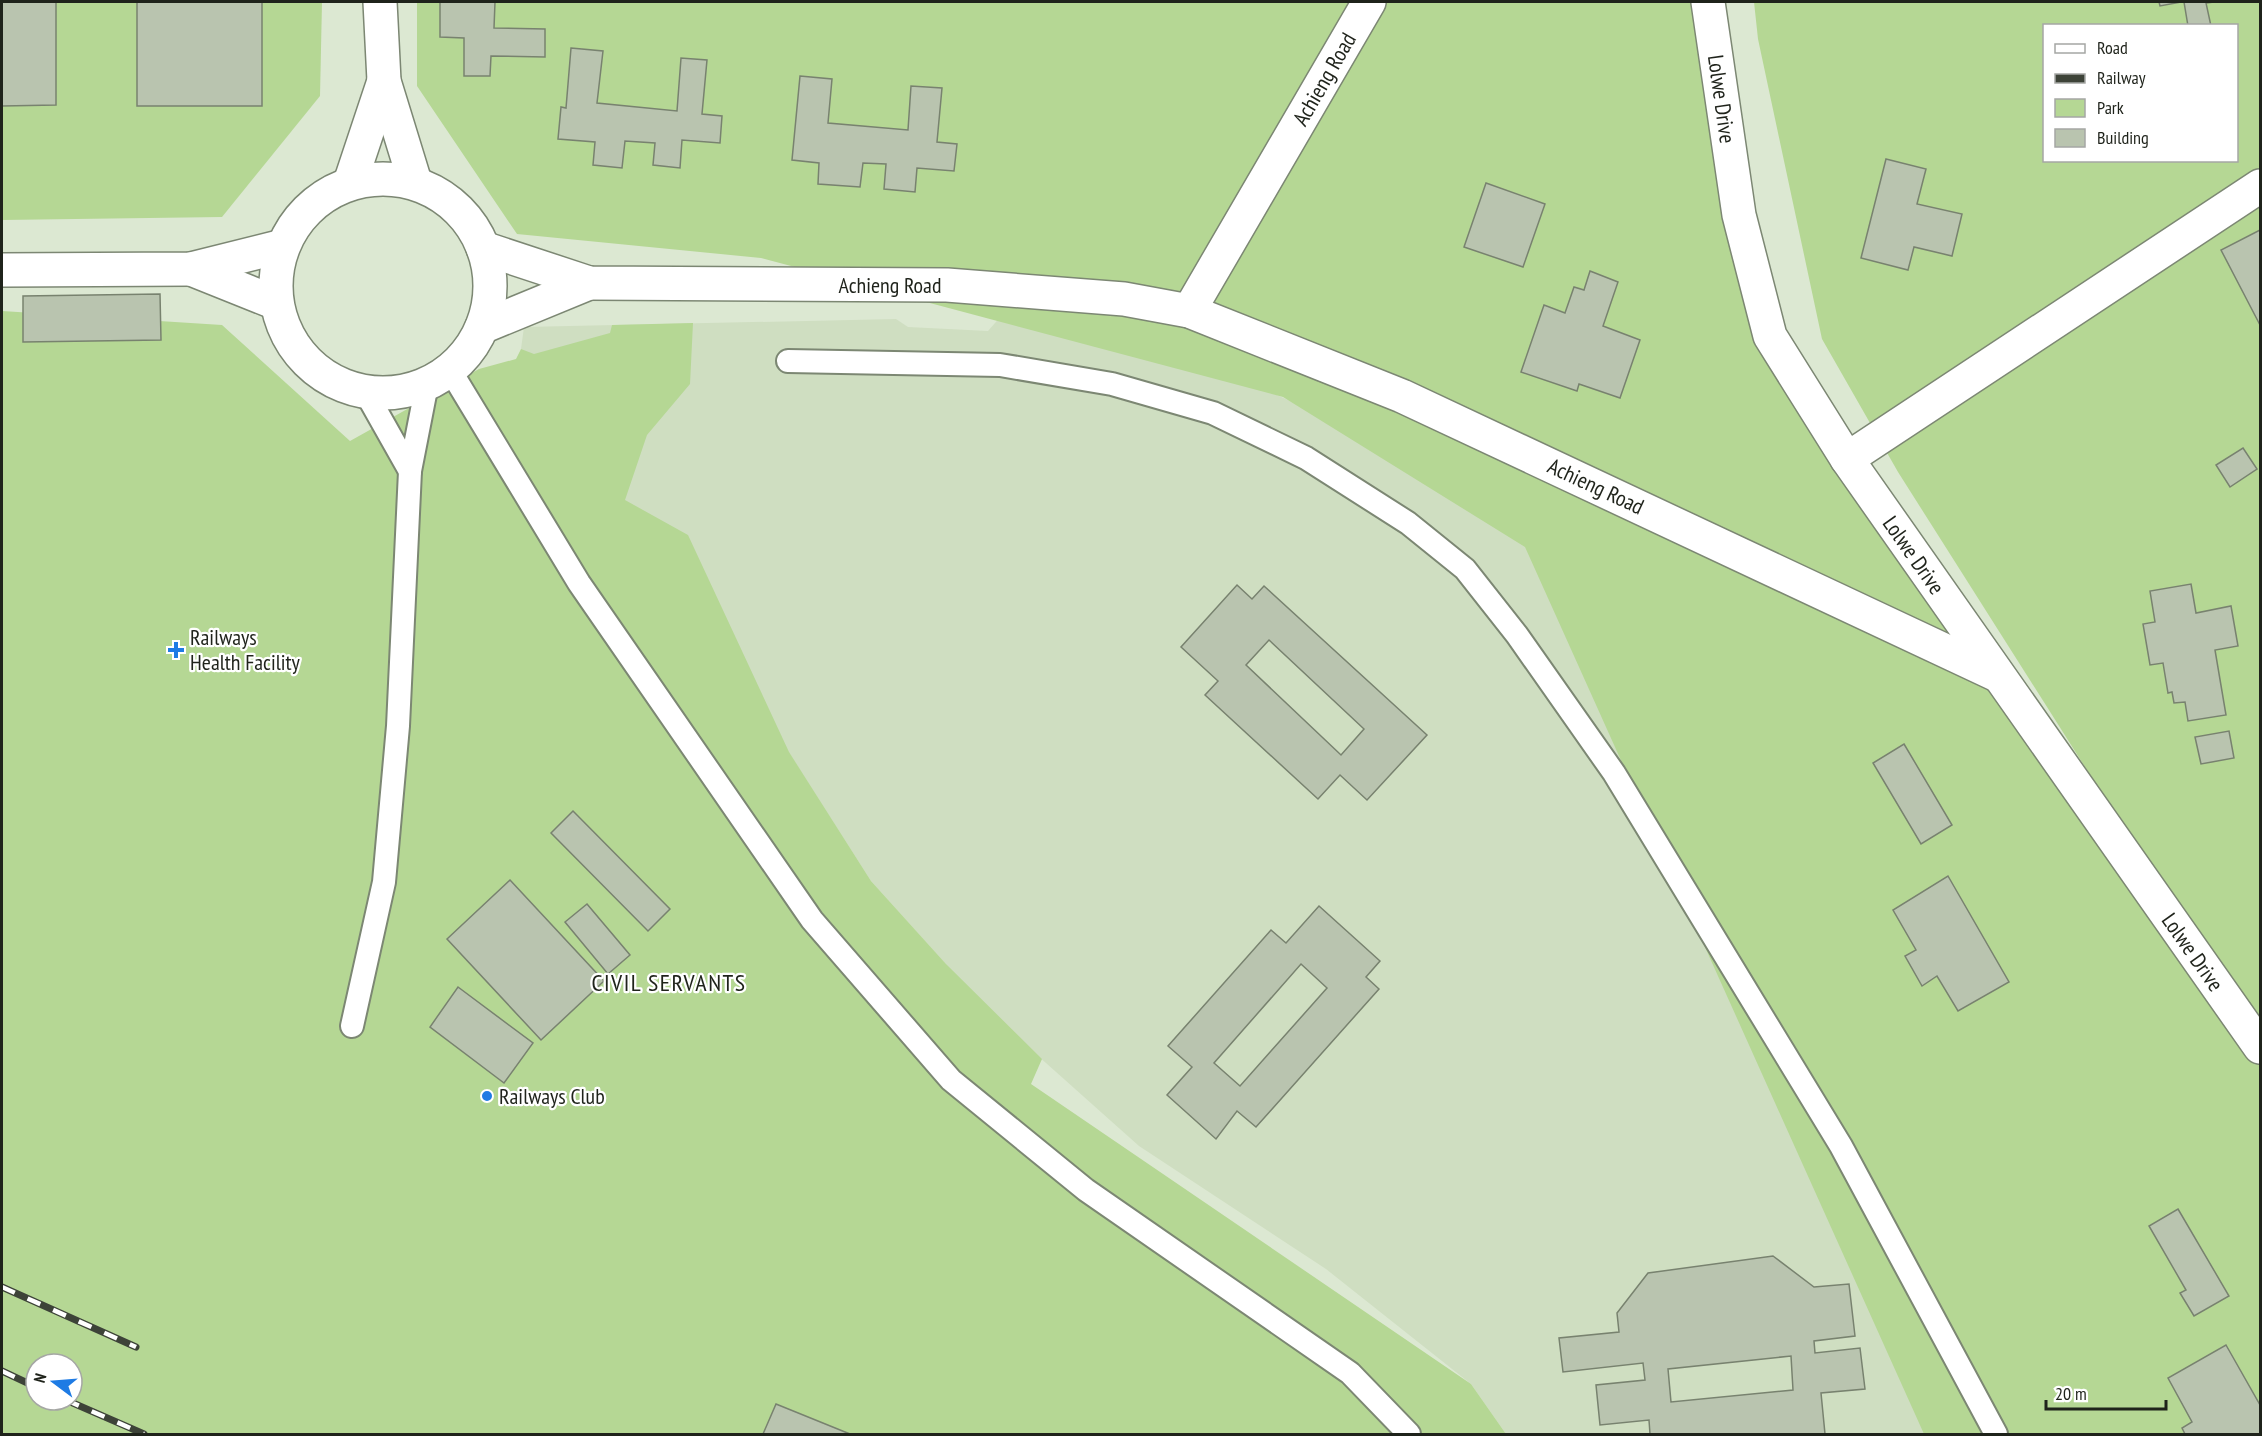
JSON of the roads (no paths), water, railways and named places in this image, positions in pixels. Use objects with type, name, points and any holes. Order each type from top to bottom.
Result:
[{"type":"street","points":[[380,2],[384,81],[415,182]]},
{"type":"street","name":"Achieng Road","points":[[1189,312],[1369,2]]},
{"type":"street","name":"Lolwe Drive","points":[[1708,2],[1739,215],[1770,336],[1847,459],[2260,1047]]},
{"type":"street","points":[[350,183],[384,81]]},
{"type":"street","points":[[372,178],[415,182],[444,197],[468,220],[483,248],[489,274],[489,301],[482,327],[469,350],[439,377],[387,394],[366,393],[334,382],[306,363],[286,335],[276,303],[276,274],[283,246],[294,225],[328,192],[350,183],[372,178]]},
{"type":"street","points":[[1847,459],[2260,186]]},
{"type":"street","points":[[2,270],[191,269],[283,246]]},
{"type":"street","points":[[483,248],[589,283]]},
{"type":"street","points":[[191,269],[276,303]]},
{"type":"street","points":[[482,327],[589,283]]},
{"type":"street","name":"Achieng Road","points":[[589,283],[946,285],[1124,299],[1189,312],[1402,396],[1997,675]]},
{"type":"lane","points":[[788,361],[1000,365],[1112,384],[1213,413],[1306,458],[1408,523],[1465,569],[1516,635],[1614,774],[1841,1146],[1996,1434]]},
{"type":"lane","points":[[352,1026],[384,882],[398,726],[410,471],[439,377]]},
{"type":"lane","points":[[439,377],[812,920],[951,1080],[1086,1190],[1350,1373],[1409,1434]]},
{"type":"lane","points":[[366,393],[410,471]]},
{"type":"railway","points":[[2,1287],[136,1347]]},
{"type":"railway","points":[[2,1371],[24,1381]]},
{"type":"railway","points":[[84,1408],[144,1434]]},
{"type":"place","name":"Railways Health Facility","points":[[176,650]]},
{"type":"place","name":"Railways Club","points":[[487,1096]]},
{"type":"district","name":"CIVIL SERVANTS","points":[[669,983]]}]
